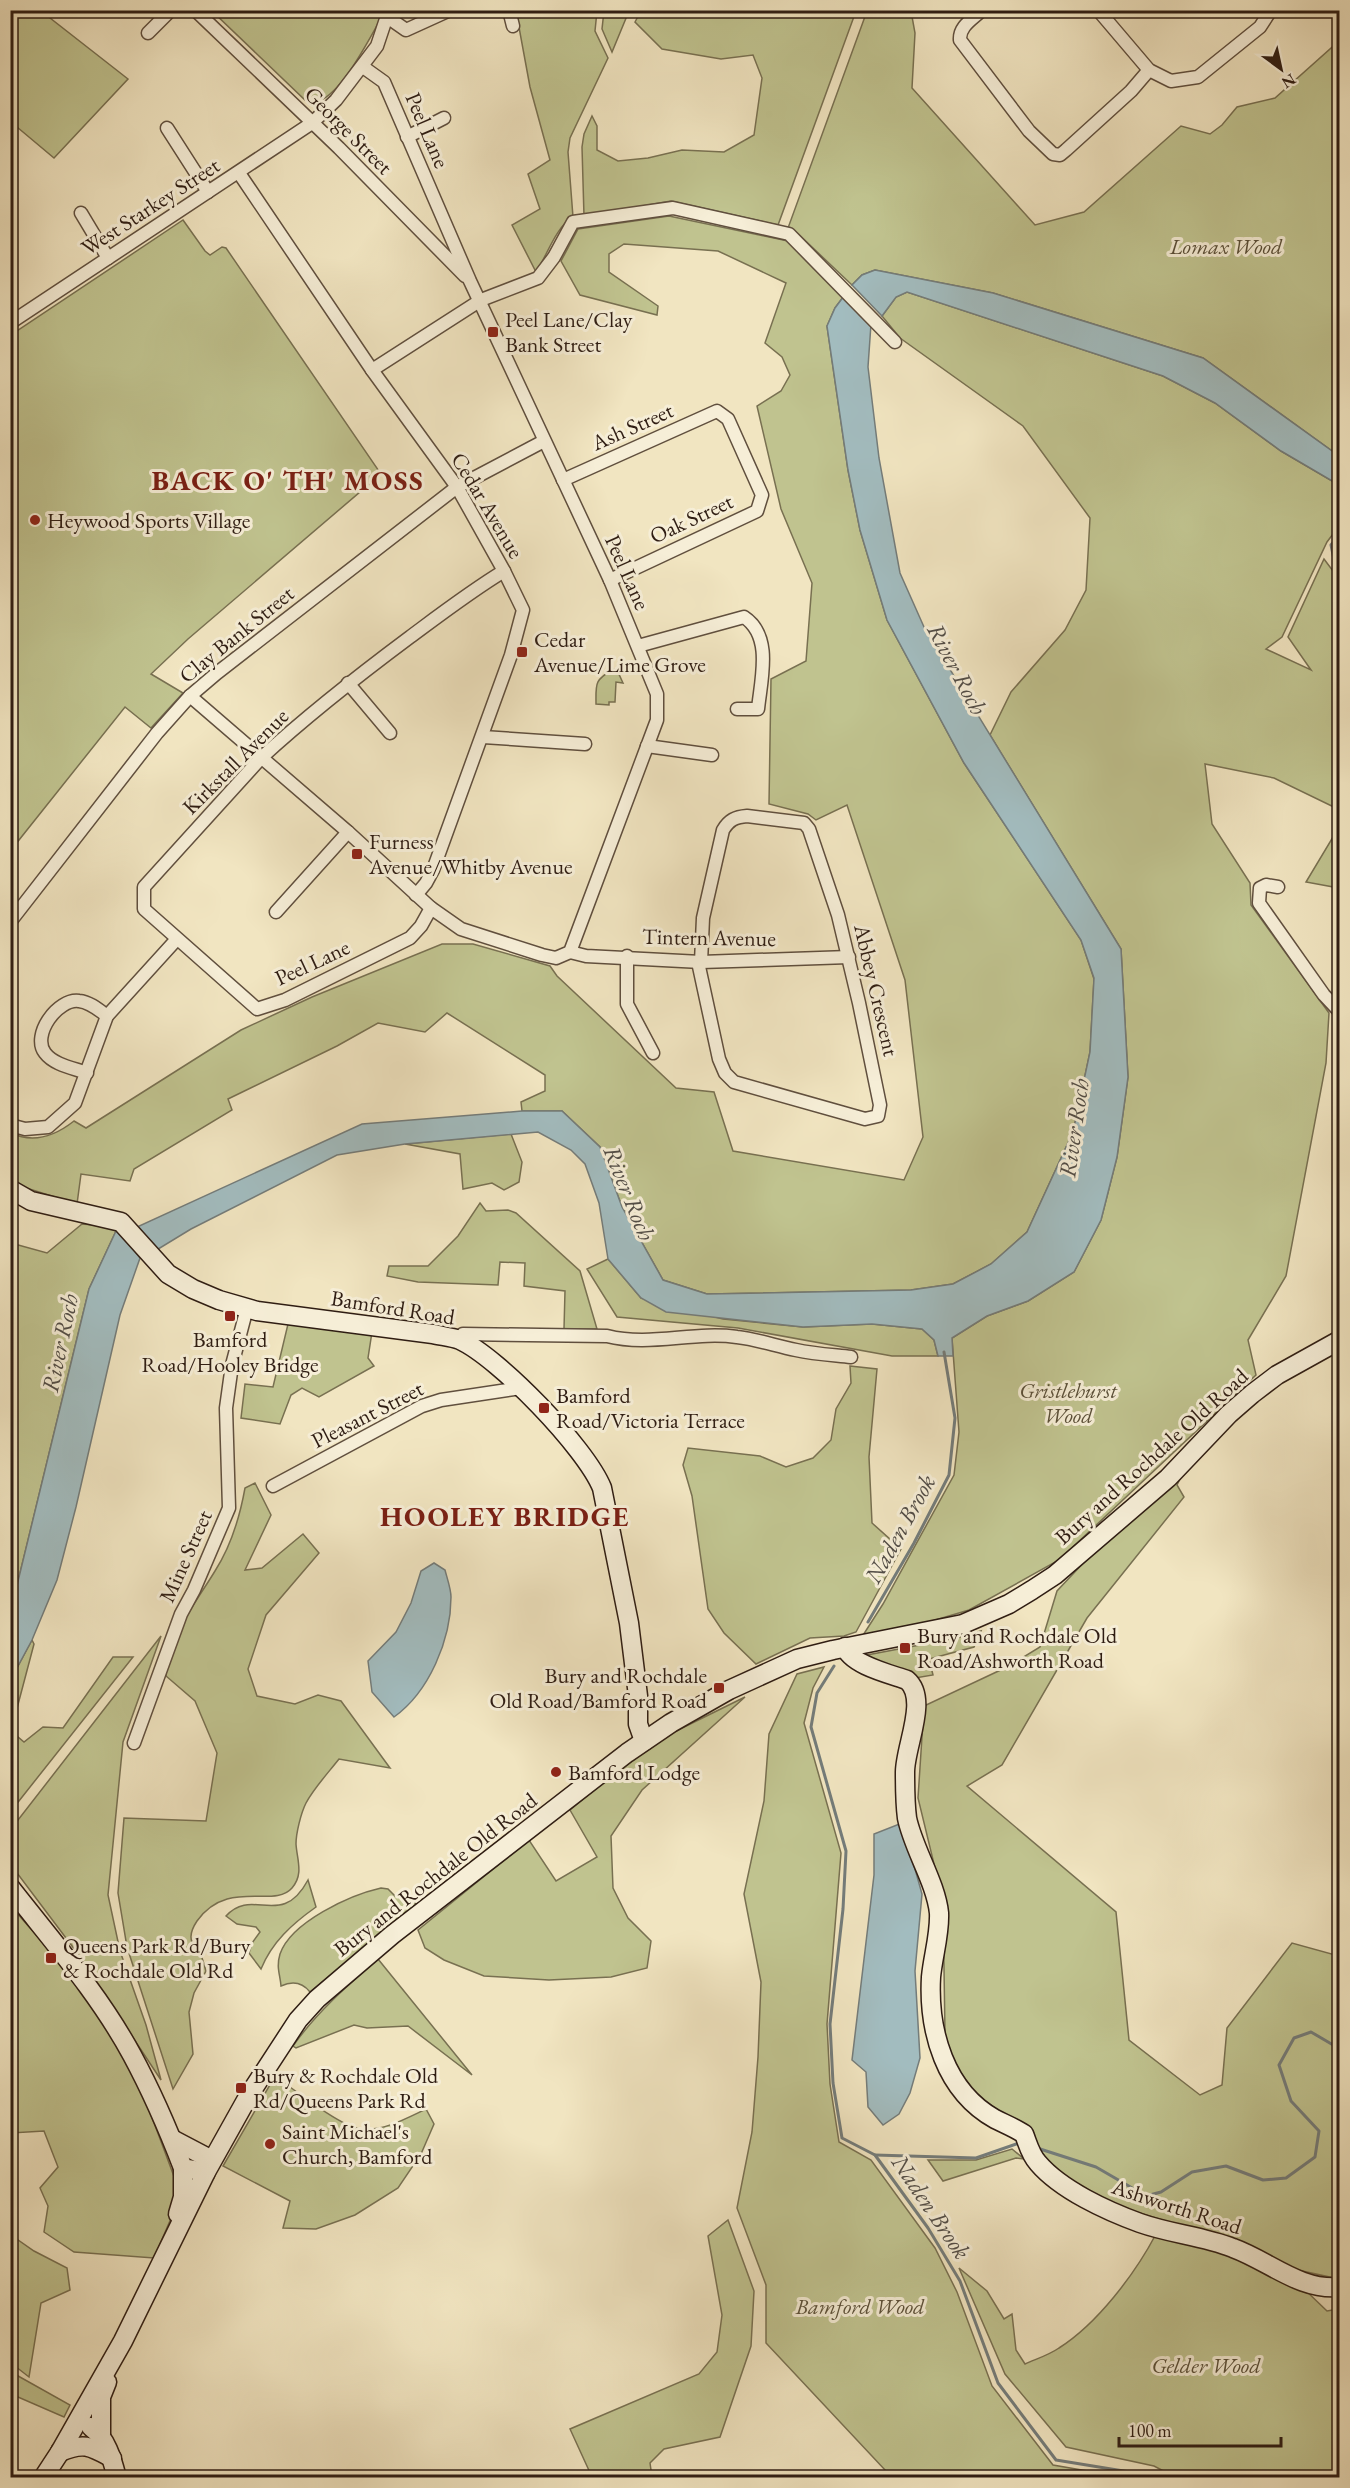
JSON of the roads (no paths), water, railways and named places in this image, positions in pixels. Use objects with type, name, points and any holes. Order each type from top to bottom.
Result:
[{"type":"street","points":[[148,33],[171,10]]},
{"type":"street","name":"George Street","points":[[195,10],[312,123],[470,282]]},
{"type":"street","points":[[388,13],[406,30],[450,10]]},
{"type":"street","points":[[509,10],[513,26]]},
{"type":"street","points":[[982,10],[964,26],[959,35],[960,39],[1029,131],[1053,154],[1060,154],[1066,150],[1131,91],[1149,70]]},
{"type":"street","points":[[1101,11],[1149,70],[1171,81],[1198,77],[1260,27],[1271,10]]},
{"type":"street","name":"West Starkey Street","points":[[10,323],[312,123],[336,100],[363,67],[377,46],[388,13]]},
{"type":"street","name":"Peel Lane","points":[[363,67],[384,82],[470,282],[481,300],[610,580],[657,694],[657,720],[570,952]]},
{"type":"street","points":[[407,137],[444,118]]},
{"type":"street","points":[[167,128],[208,192]]},
{"type":"street","name":"Cedar Avenue","points":[[238,173],[372,370],[458,488],[523,610],[511,655],[483,737],[433,870],[416,895]]},
{"type":"street","points":[[372,370],[481,300],[538,278],[554,257],[573,222],[673,208],[789,234],[895,342]]},
{"type":"street","points":[[81,213],[108,258]]},
{"type":"street","name":"Ash Street","points":[[563,480],[717,411],[728,419],[762,495],[757,511]]},
{"type":"street","name":"Clay Bank Street","points":[[10,922],[158,733],[190,696],[458,488],[544,441]]},
{"type":"street","name":"Oak Street","points":[[610,580],[757,511]]},
{"type":"street","name":"Kirkstall Avenue","points":[[257,1009],[176,940],[144,909],[144,887],[261,758],[348,683],[480,585],[504,571]]},
{"type":"street","points":[[638,646],[744,617],[752,622],[764,649],[758,708],[737,709]]},
{"type":"street","points":[[348,683],[390,734]]},
{"type":"street","points":[[190,696],[348,832],[431,908],[461,928],[542,956],[556,958],[570,952]]},
{"type":"street","points":[[483,737],[585,744]]},
{"type":"street","points":[[647,746],[712,755]]},
{"type":"street","name":"Abbey Crescent","points":[[747,816],[798,820],[804,823],[809,829],[838,915],[849,957],[880,1105],[878,1116],[865,1119],[746,1087],[729,1078],[719,1059],[700,962],[704,916],[723,830],[730,820],[747,816]]},
{"type":"street","points":[[276,912],[348,832]]},
{"type":"street","points":[[1278,887],[1266,885],[1260,888],[1259,903],[1324,995],[1340,1012]]},
{"type":"street","name":"Peel Lane","points":[[257,1009],[285,1000],[410,938],[422,926],[431,908]]},
{"type":"street","points":[[10,1125],[25,1129],[48,1127],[59,1120],[75,1104],[107,1016],[176,940]]},
{"type":"street","name":"Tintern Avenue","points":[[570,952],[586,956],[627,956],[700,962],[849,957]]},
{"type":"street","points":[[627,956],[627,1004],[653,1053]]},
{"type":"street","points":[[87,1073],[51,1059],[45,1054],[40,1038],[43,1029],[57,1010],[72,1001],[81,1000],[107,1016]]},
{"type":"street","name":"Bamford Road","points":[[10,1189],[31,1201],[121,1222],[168,1274],[193,1289],[247,1308],[433,1334],[460,1340],[491,1362],[521,1388],[556,1423],[583,1456],[598,1477],[602,1488],[629,1623],[638,1696],[638,1724],[644,1741]]},
{"type":"street","name":"Mine Street","points":[[134,1743],[181,1614],[194,1590],[229,1508],[226,1408],[232,1365],[247,1308]]},
{"type":"street","points":[[460,1340],[463,1334],[607,1336],[622,1340],[712,1335],[737,1337],[798,1351],[851,1358]]},
{"type":"street","name":"Bury and Rochdale Old Road","points":[[43,2478],[123,2341],[209,2166],[249,2095],[298,2020],[317,1999],[392,1935],[660,1729],[729,1690],[797,1659],[963,1623],[1008,1604],[1032,1590],[1055,1575],[1168,1478],[1229,1414],[1252,1394],[1277,1375],[1340,1340]]},
{"type":"street","name":"Pleasant Street","points":[[273,1486],[422,1407],[441,1400],[521,1388]]},
{"type":"street","name":"Ashworth Road","points":[[845,1647],[847,1653],[856,1661],[907,1680],[913,1685],[916,1694],[916,1711],[905,1770],[908,1818],[938,1909],[931,1978],[934,2029],[944,2064],[964,2092],[995,2119],[1024,2134],[1038,2164],[1099,2206],[1141,2223],[1207,2238],[1236,2249],[1301,2282],[1324,2288],[1340,2287]]},
{"type":"street","name":"Bamford Road","points":[[638,1696],[660,1729]]},
{"type":"street","points":[[10,1887],[84,1981],[131,2053],[159,2106],[183,2168],[209,2166]]},
{"type":"street","points":[[172,2139],[209,2166]]},
{"type":"street","name":"Bury and Rochdale Old Road","points":[[157,2274],[159,2259],[183,2197],[183,2168]]},
{"type":"street","points":[[117,2478],[112,2458],[101,2434],[101,2397],[123,2341]]},
{"type":"street","points":[[75,2425],[90,2426],[101,2434]]},
{"type":"street","points":[[75,2425],[112,2458]]},
{"type":"street","points":[[60,2452],[76,2446],[85,2446],[112,2458]]},
{"type":"water","points":[[875,270],[993,293],[1203,358],[1339,456],[1339,485],[1281,451],[1215,403],[1163,376],[907,292],[896,297],[882,316],[852,285],[862,275]]},
{"type":"water","name":"River Roch","points":[[844,296],[871,324],[868,367],[879,458],[900,573],[924,627],[1121,949],[1128,1077],[1117,1157],[1101,1220],[1074,1272],[1028,1301],[987,1316],[952,1338],[953,1356],[938,1356],[934,1340],[922,1329],[872,1324],[803,1327],[666,1312],[641,1298],[608,1259],[599,1203],[585,1164],[571,1150],[538,1132],[405,1144],[337,1155],[191,1229],[155,1251],[137,1227],[362,1124],[522,1111],[562,1111],[600,1147],[622,1207],[663,1280],[707,1294],[911,1290],[953,1284],[991,1264],[1027,1232],[1073,1132],[1090,1052],[1094,978],[1081,940],[964,763],[887,620],[860,530],[848,470],[827,326],[835,308]]},
{"type":"water","points":[[116,1231],[125,1237],[140,1258],[120,1315],[57,1580],[32,1640],[11,1679],[11,1610],[89,1289]]},
{"type":"water","points":[[434,1563],[445,1570],[450,1591],[447,1630],[436,1664],[418,1694],[394,1717],[372,1692],[368,1661],[396,1632],[411,1603],[421,1571]]},
{"type":"water","points":[[902,1823],[922,1894],[915,1971],[920,2058],[910,2093],[899,2114],[883,2125],[868,2107],[866,2072],[852,2060],[874,1875],[874,1834]]},
{"type":"waterway","points":[[1340,534],[1331,545],[1336,569],[1340,574]]},
{"type":"waterway","name":"Naden Brook","points":[[868,1622],[914,1543],[949,1475],[955,1418],[944,1352]]},
{"type":"waterway","name":"Naden Brook","points":[[834,1666],[817,1693],[811,1727],[846,1851],[843,1909],[830,2024],[833,2083],[842,2138],[875,2155],[928,2228],[960,2281],[998,2383],[1056,2460],[1148,2475],[1151,2478]]},
{"type":"waterway","points":[[1037,2148],[1096,2167],[1146,2196],[1161,2192],[1192,2172],[1226,2166],[1263,2180],[1286,2178],[1315,2157],[1319,2131],[1291,2101],[1279,2065],[1294,2038],[1311,2032],[1340,2049]]},
{"type":"waterway","points":[[875,2155],[976,2158],[1019,2143]]},
{"type":"place","name":"Peel Lane/Clay Bank Street","points":[[493,332]]},
{"type":"place","name":"Heywood Sports Village","points":[[35,520]]},
{"type":"place","name":"Cedar Avenue/Lime Grove","points":[[522,652]]},
{"type":"place","name":"Furness Avenue/Whitby Avenue","points":[[357,854]]},
{"type":"place","name":"Bamford Road/Hooley Bridge","points":[[230,1316]]},
{"type":"place","name":"Bamford Road/Victoria Terrace","points":[[544,1408]]},
{"type":"place","name":"Bury and Rochdale Old Road/Ashworth Road","points":[[905,1648]]},
{"type":"place","name":"Bury and Rochdale Old Road/Bamford Road","points":[[719,1688]]},
{"type":"place","name":"Bamford Lodge","points":[[556,1772]]},
{"type":"place","name":"Queens Park Rd/Bury & Rochdale Old Rd","points":[[51,1958]]},
{"type":"place","name":"Bury & Rochdale Old Rd/Queens Park Rd","points":[[241,2088]]},
{"type":"place","name":"Saint Michael's Church, Bamford","points":[[270,2144]]},
{"type":"district","name":"BACK O' TH' MOSS","points":[[288,480]]},
{"type":"district","name":"HOOLEY BRIDGE","points":[[505,1516]]},
{"type":"park label","name":"Lomax Wood","points":[[1226,246]]},
{"type":"park label","name":"Gristlehurst Wood","points":[[1068,1402]]},
{"type":"park label","name":"Bamford Wood","points":[[860,2306]]},
{"type":"park label","name":"Gelder Wood","points":[[1206,2365]]}]
